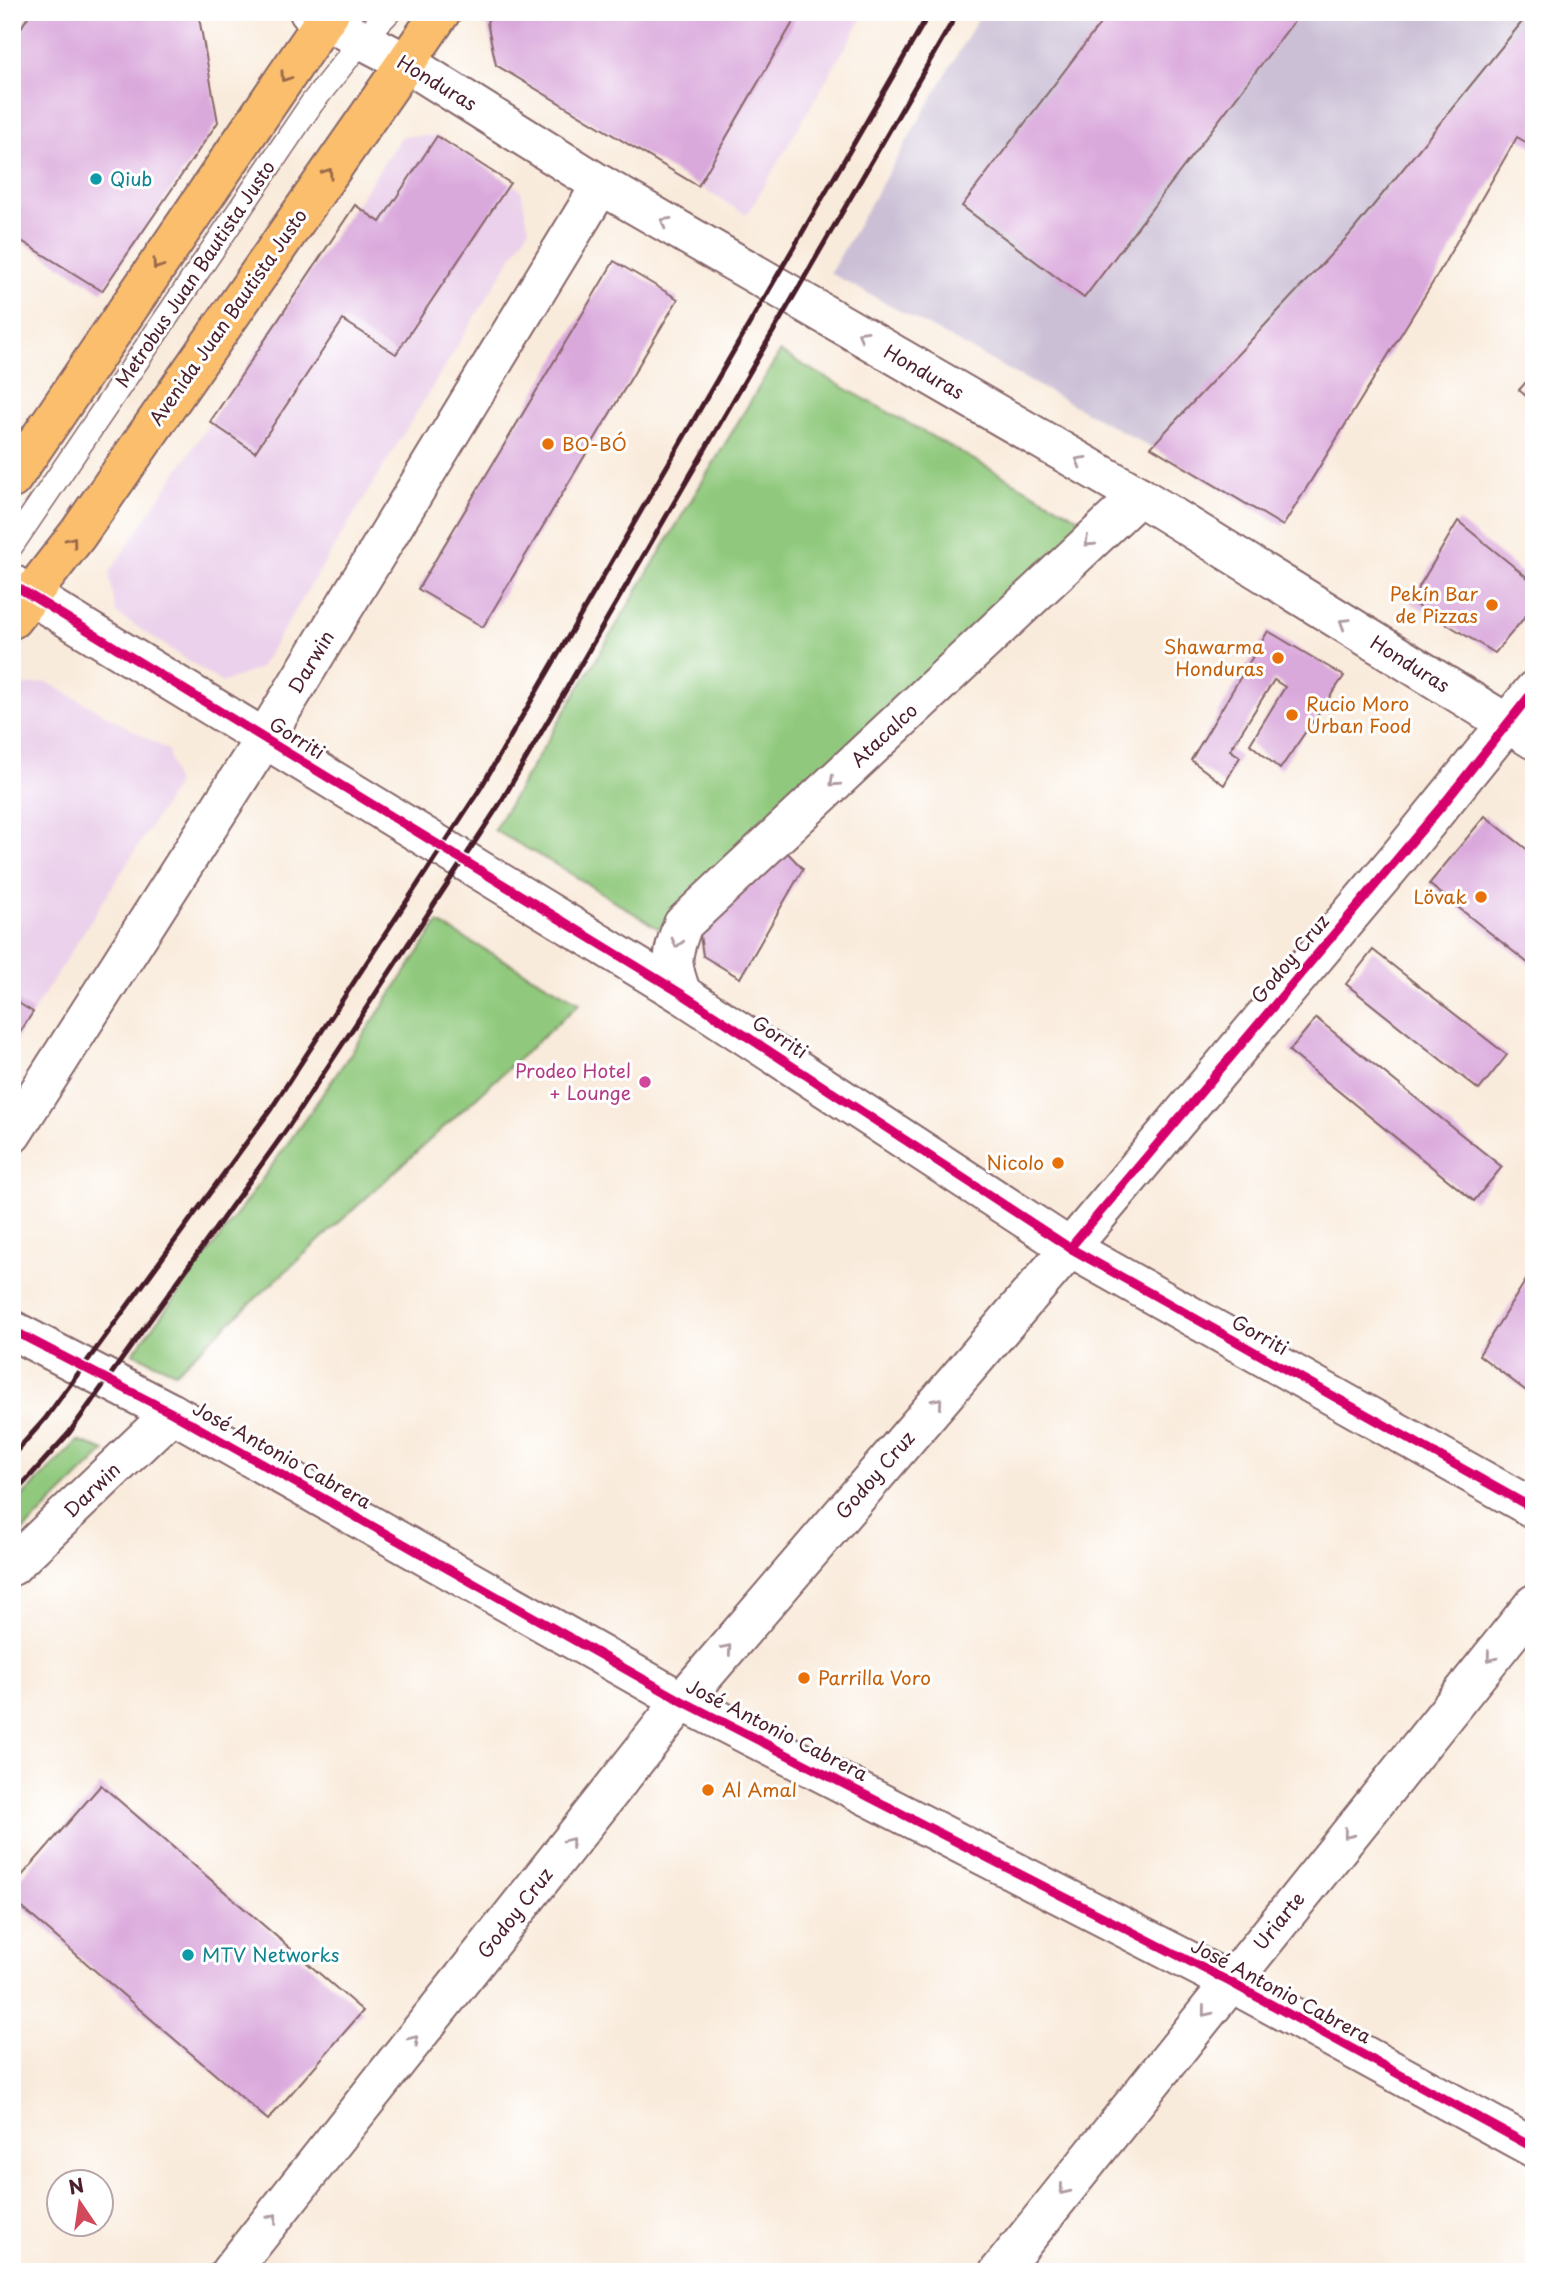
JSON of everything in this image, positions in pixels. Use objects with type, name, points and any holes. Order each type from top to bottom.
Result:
[{"type":"main road","name":"Avenida Juan Bautista Justo","points":[[18,599],[78,534],[440,12]]},
{"type":"main road","points":[[12,479],[321,15]]},
{"type":"street","name":"Honduras","points":[[321,15],[405,62],[601,185],[1139,495],[1520,732]]},
{"type":"street","name":"Darwin","points":[[12,1134],[264,738],[601,185]]},
{"type":"street","name":"Atacalco","points":[[682,994],[673,968],[676,943],[683,924],[1139,495]]},
{"type":"street","name":"Gorriti","points":[[18,599],[264,738],[682,994],[1070,1248],[1534,1509]]},
{"type":"street","name":"Godoy Cruz","points":[[230,2272],[682,1701],[1070,1248],[1429,821],[1520,732],[1534,690]]},
{"type":"street","name":"José Antonio Cabrera","points":[[12,1330],[172,1413],[682,1701],[1230,1982],[1534,2148]]},
{"type":"street","name":"Darwin","points":[[12,1566],[172,1413]]},
{"type":"street","name":"Uriarte","points":[[999,2272],[1534,1604]]},
{"type":"lane","name":"Metrobus Juan Bautista Justo","points":[[12,545],[312,103],[362,40],[389,12]]},
{"type":"shaded area","points":[[494,12],[866,12],[747,215],[496,65],[487,22]]},
{"type":"shaded area","points":[[982,12],[1530,12],[1351,233],[1151,447],[830,273]]},
{"type":"shaded area","points":[[402,136],[437,136],[521,190],[529,229],[260,668],[222,683],[116,613],[109,573]]},
{"type":"shaded area","points":[[47,682],[168,750],[176,786],[12,1045],[12,693],[16,687]]},
{"type":"green space","points":[[780,352],[1086,522],[659,929],[565,870],[494,830]]},
{"type":"green space","points":[[438,923],[580,1003],[175,1372],[133,1353],[290,1141]]},
{"type":"green space","points":[[78,1441],[105,1451],[12,1542],[12,1507]]},
{"type":"building","name":"Qiub","points":[[31,12],[198,12],[218,122],[102,291],[12,235],[12,42]]},
{"type":"building","points":[[494,12],[799,12],[698,186],[496,65],[487,22]]},
{"type":"building","points":[[1109,12],[1301,12],[1084,298],[962,206]]},
{"type":"building","points":[[1530,12],[1534,12],[1534,147],[1517,137],[1435,279],[1283,526],[1151,447],[1351,233]]},
{"type":"building","points":[[437,136],[510,183],[396,354],[343,320],[255,452],[210,422],[355,205],[380,222]]},
{"type":"building","name":"BO-BÓ","points":[[614,261],[678,299],[483,627],[418,589]]},
{"type":"building","points":[[1534,373],[1534,403],[1519,390]]},
{"type":"building","points":[[1458,521],[1534,583],[1534,606],[1495,653],[1410,602]]},
{"type":"building","points":[[1268,631],[1344,676],[1280,769],[1250,744],[1285,687],[1274,680],[1230,750],[1240,757],[1224,785],[1191,760]]},
{"type":"building","points":[[1485,816],[1534,855],[1534,968],[1429,884]]},
{"type":"building","points":[[783,848],[803,869],[740,978],[703,956],[699,928]]},
{"type":"building","points":[[1373,950],[1507,1055],[1479,1090],[1346,984]]},
{"type":"building","points":[[12,999],[33,1012],[12,1045]]},
{"type":"building","points":[[1316,1018],[1502,1167],[1474,1201],[1289,1051]]},
{"type":"building","points":[[1526,1280],[1534,1287],[1534,1397],[1479,1355]]},
{"type":"building","name":"MTV Networks","points":[[101,1785],[363,2011],[268,2120],[12,1899],[12,1887]]},
{"type":"railway","points":[[12,1456],[45,1419],[271,1109],[480,789],[930,12]]},
{"type":"railway","points":[[12,1496],[69,1433],[289,1126],[501,802],[958,12]]},
{"type":"cycle path","points":[[12,584],[682,994],[1070,1248],[1534,1509]]},
{"type":"cycle path","points":[[1070,1248],[1446,801],[1534,690]]},
{"type":"cycle path","points":[[12,1330],[172,1413],[682,1701],[1230,1982],[1534,2148]]},
{"type":"place","name":"Qiub","points":[[96,179]]},
{"type":"place","name":"BO-BÓ","points":[[548,444]]},
{"type":"place","name":"Pekín Bar de Pizzas","points":[[1492,605]]},
{"type":"place","name":"Shawarma Honduras","points":[[1278,658]]},
{"type":"place","name":"Rucio Moro Urban Food","points":[[1292,715]]},
{"type":"place","name":"Lövak","points":[[1481,897]]},
{"type":"place","name":"Prodeo Hotel + Lounge","points":[[645,1082]]},
{"type":"place","name":"Nicolo","points":[[1058,1163]]},
{"type":"place","name":"Parrilla Voro","points":[[804,1678]]},
{"type":"place","name":"Al Amal","points":[[708,1790]]},
{"type":"place","name":"MTV Networks","points":[[188,1955]]}]
